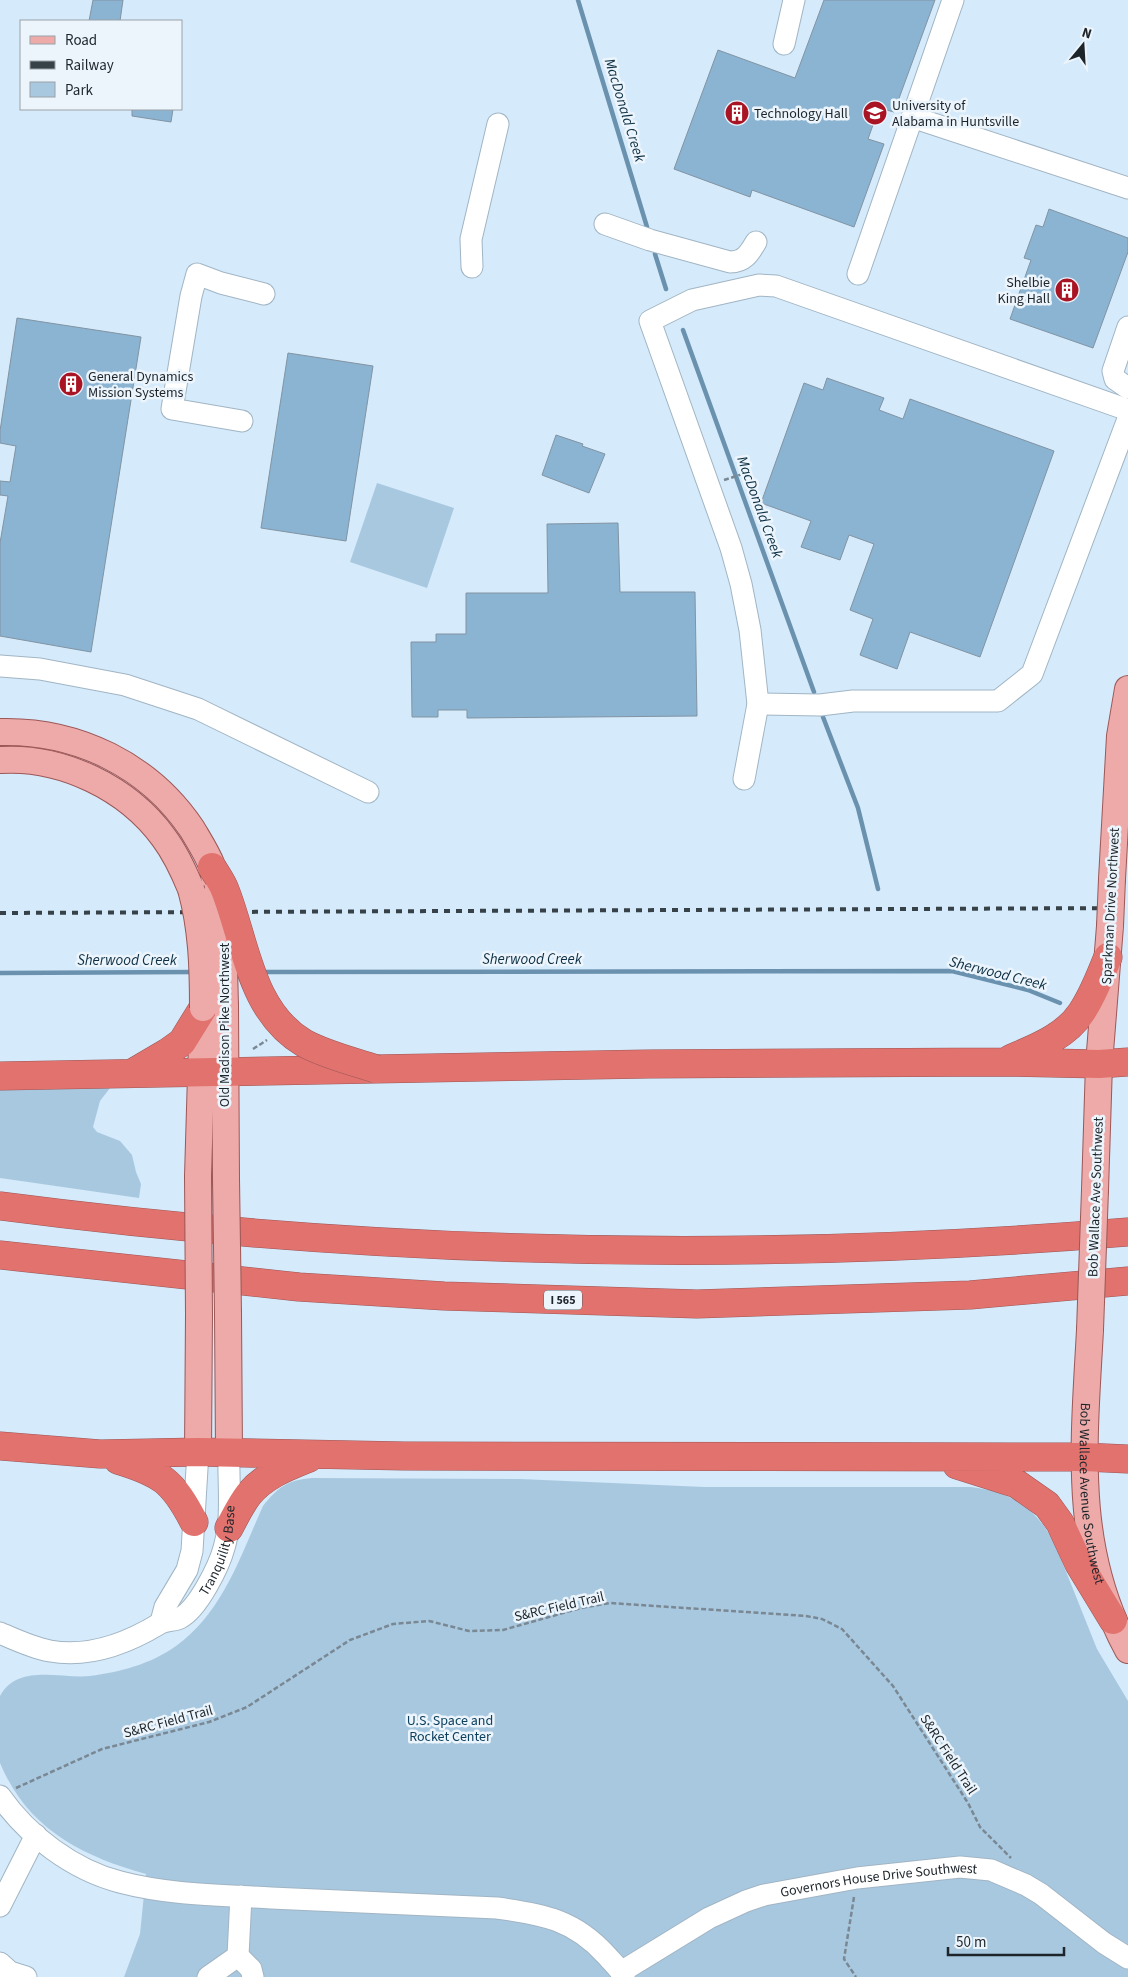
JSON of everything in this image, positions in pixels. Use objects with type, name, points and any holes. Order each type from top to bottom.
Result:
[{"type":"highway","points":[[206,882],[225,889],[260,994],[277,1020],[289,1032],[318,1050],[376,1069]]},
{"type":"highway","points":[[1003,1062],[1047,1042],[1074,1022],[1088,1002],[1108,957]]},
{"type":"highway","points":[[134,1072],[163,1056],[182,1042],[214,1007]]},
{"type":"highway","points":[[0,1076],[134,1072],[657,1064],[1003,1062],[1099,1064],[1128,1062]]},
{"type":"highway","points":[[0,1206],[262,1234],[394,1242],[582,1249],[764,1251],[941,1246],[1128,1232]]},
{"type":"highway","name":"I 565","points":[[0,1255],[299,1287],[444,1296],[697,1304],[970,1295],[1128,1281]]},
{"type":"highway","points":[[0,1446],[100,1454],[198,1452],[404,1456],[927,1456],[1128,1459]]},
{"type":"highway","points":[[100,1454],[143,1468],[162,1477],[172,1486],[194,1522]]},
{"type":"highway","points":[[229,1528],[249,1494],[262,1481],[280,1470],[318,1454]]},
{"type":"highway","points":[[927,1456],[1008,1480],[1039,1498],[1047,1505],[1060,1523],[1078,1564],[1113,1620]]},
{"type":"main road","name":"Sparkman Drive Northwest","points":[[1099,1064],[1110,926],[1120,736],[1128,689]]},
{"type":"main road","name":"Old Madison Pike Northwest","points":[[0,732],[25,732],[62,737],[84,744],[121,762],[154,785],[169,800],[195,833],[206,882],[198,916],[214,1007],[212,1072],[198,1176],[198,1452]]},
{"type":"main road","name":"Old Madison Pike Northwest","points":[[0,760],[12,759],[50,764],[89,778],[113,791],[137,810],[164,837],[177,859],[206,882]]},
{"type":"main road","name":"Bob Wallace Ave Southwest","points":[[1090,1330],[1099,1064]]},
{"type":"main road","name":"Old Madison Pike Northwest","points":[[212,1072],[226,1180],[229,1453]]},
{"type":"main road","name":"Bob Wallace Avenue Southwest","points":[[1090,1330],[1084,1457],[1089,1541],[1099,1582],[1113,1620],[1128,1650]]},
{"type":"street","points":[[784,44],[794,0]]},
{"type":"street","points":[[858,274],[953,0]]},
{"type":"street","points":[[912,117],[1128,188]]},
{"type":"street","points":[[472,267],[471,239],[498,124]]},
{"type":"street","points":[[605,224],[650,240],[730,262],[737,262],[747,257],[756,242]]},
{"type":"street","points":[[242,421],[172,409],[191,296],[197,274],[221,283],[264,294]]},
{"type":"street","points":[[744,779],[758,704],[750,630],[741,584],[731,548],[650,321],[692,300],[759,285],[776,286],[1128,410]]},
{"type":"street","points":[[1128,327],[1113,370],[1115,379],[1128,388]]},
{"type":"street","points":[[758,704],[820,705],[853,701],[998,701],[1032,674],[1128,419]]},
{"type":"street","points":[[0,666],[40,669],[124,685],[198,709],[368,792]]},
{"type":"street","name":"Tranquility Base","points":[[161,1622],[165,1607],[187,1570],[192,1551],[198,1452]]},
{"type":"street","name":"Tranquility Base","points":[[0,1633],[50,1651],[85,1653],[124,1643],[146,1633],[161,1622],[181,1618],[200,1598],[214,1575],[224,1548],[229,1528],[229,1453]]},
{"type":"street","points":[[6,1793],[25,1826],[65,1858],[92,1872],[120,1882],[185,1893],[497,1908],[536,1913],[559,1920],[582,1933],[599,1947],[622,1974]]},
{"type":"street","points":[[0,1906],[36,1835]]},
{"type":"street","name":"Governors House Drive Southwest","points":[[622,1974],[709,1918],[746,1901],[782,1891],[857,1878],[960,1867],[991,1870],[1012,1878],[1041,1894],[1104,1943],[1128,1958]]},
{"type":"street","points":[[241,1896],[238,1956],[251,1969],[253,1977]]},
{"type":"street","points":[[208,1977],[238,1956]]},
{"type":"street","points":[[0,1963],[10,1972],[26,1977]]},
{"type":"path","points":[[720,482],[749,472]]},
{"type":"path","points":[[247,1053],[270,1038]]},
{"type":"path","name":"S&RC Field Trail","points":[[6,1793],[102,1749],[209,1722],[247,1706],[350,1640],[393,1624],[429,1622],[469,1631],[503,1630],[581,1608],[610,1603],[806,1616],[822,1619],[842,1629],[893,1686],[968,1803],[980,1827],[1017,1864]]},
{"type":"path","points":[[856,1977],[844,1959],[857,1878]]},
{"type":"green space","points":[[377,483],[454,508],[427,588],[350,562]]},
{"type":"green space","points":[[103,1086],[110,1088],[100,1101],[93,1127],[97,1132],[120,1141],[132,1155],[141,1184],[139,1198],[0,1178],[0,1088]]},
{"type":"green space","name":"U.S. Space and Rocket Center","points":[[312,1478],[520,1479],[704,1487],[971,1487],[999,1493],[1021,1504],[1031,1511],[1048,1531],[1097,1649],[1128,1701],[1128,1977],[124,1977],[140,1934],[146,1874],[122,1867],[78,1848],[41,1822],[25,1805],[11,1786],[0,1763],[0,1696],[17,1679],[40,1675],[90,1676],[113,1672],[156,1658],[176,1646],[206,1617],[218,1600],[238,1564],[263,1506],[284,1486],[296,1481]]},
{"type":"building","points":[[93,0],[123,0],[120,20],[89,20]]},
{"type":"building","name":"Technology Hall","points":[[824,0],[935,0],[894,112],[879,108],[868,139],[884,144],[854,227],[752,190],[750,197],[674,169],[718,50],[795,78]]},
{"type":"building","points":[[132,110],[173,110],[171,122],[132,116]]},
{"type":"building","name":"Shelbie King Hall","points":[[1049,209],[1128,238],[1128,252],[1093,348],[1010,319],[1031,260],[1024,258],[1036,225],[1043,227]]},
{"type":"building","points":[[17,318],[141,337],[91,652],[0,636],[0,543],[8,496],[0,495],[0,481],[10,482],[16,446],[0,443],[0,431]]},
{"type":"building","points":[[288,353],[373,366],[346,541],[261,528]]},
{"type":"building","points":[[827,378],[884,398],[879,410],[903,419],[910,399],[1054,451],[980,657],[910,632],[897,669],[860,655],[873,619],[850,610],[874,544],[849,535],[840,560],[801,547],[811,521],[761,503],[804,383],[823,390]]},
{"type":"building","points":[[556,435],[605,454],[589,493],[542,475]]},
{"type":"building","points":[[618,523],[620,592],[695,592],[697,716],[467,718],[467,710],[438,710],[438,717],[412,717],[411,642],[436,642],[436,634],[466,634],[466,593],[548,593],[547,524]]},
{"type":"waterway","name":"MacDonald Creek","points":[[578,0],[647,227]]},
{"type":"waterway","points":[[655,254],[666,289]]},
{"type":"waterway","name":"MacDonald Creek","points":[[683,330],[814,692]]},
{"type":"waterway","name":"MacDonald Creek","points":[[823,717],[858,808],[878,889]]},
{"type":"waterway","name":"Sherwood Creek","points":[[261,972],[952,971],[1028,990],[1060,1003]]},
{"type":"waterway","name":"Sherwood Creek","points":[[0,973],[194,972]]},
{"type":"railway","points":[[0,913],[1128,908]]},
{"type":"place","name":"Technology Hall","points":[[737,113]]},
{"type":"place","name":"University of Alabama in Huntsville","points":[[875,113]]},
{"type":"place","name":"Shelbie King Hall","points":[[1067,290]]},
{"type":"place","name":"General Dynamics Mission Systems","points":[[71,384]]}]
